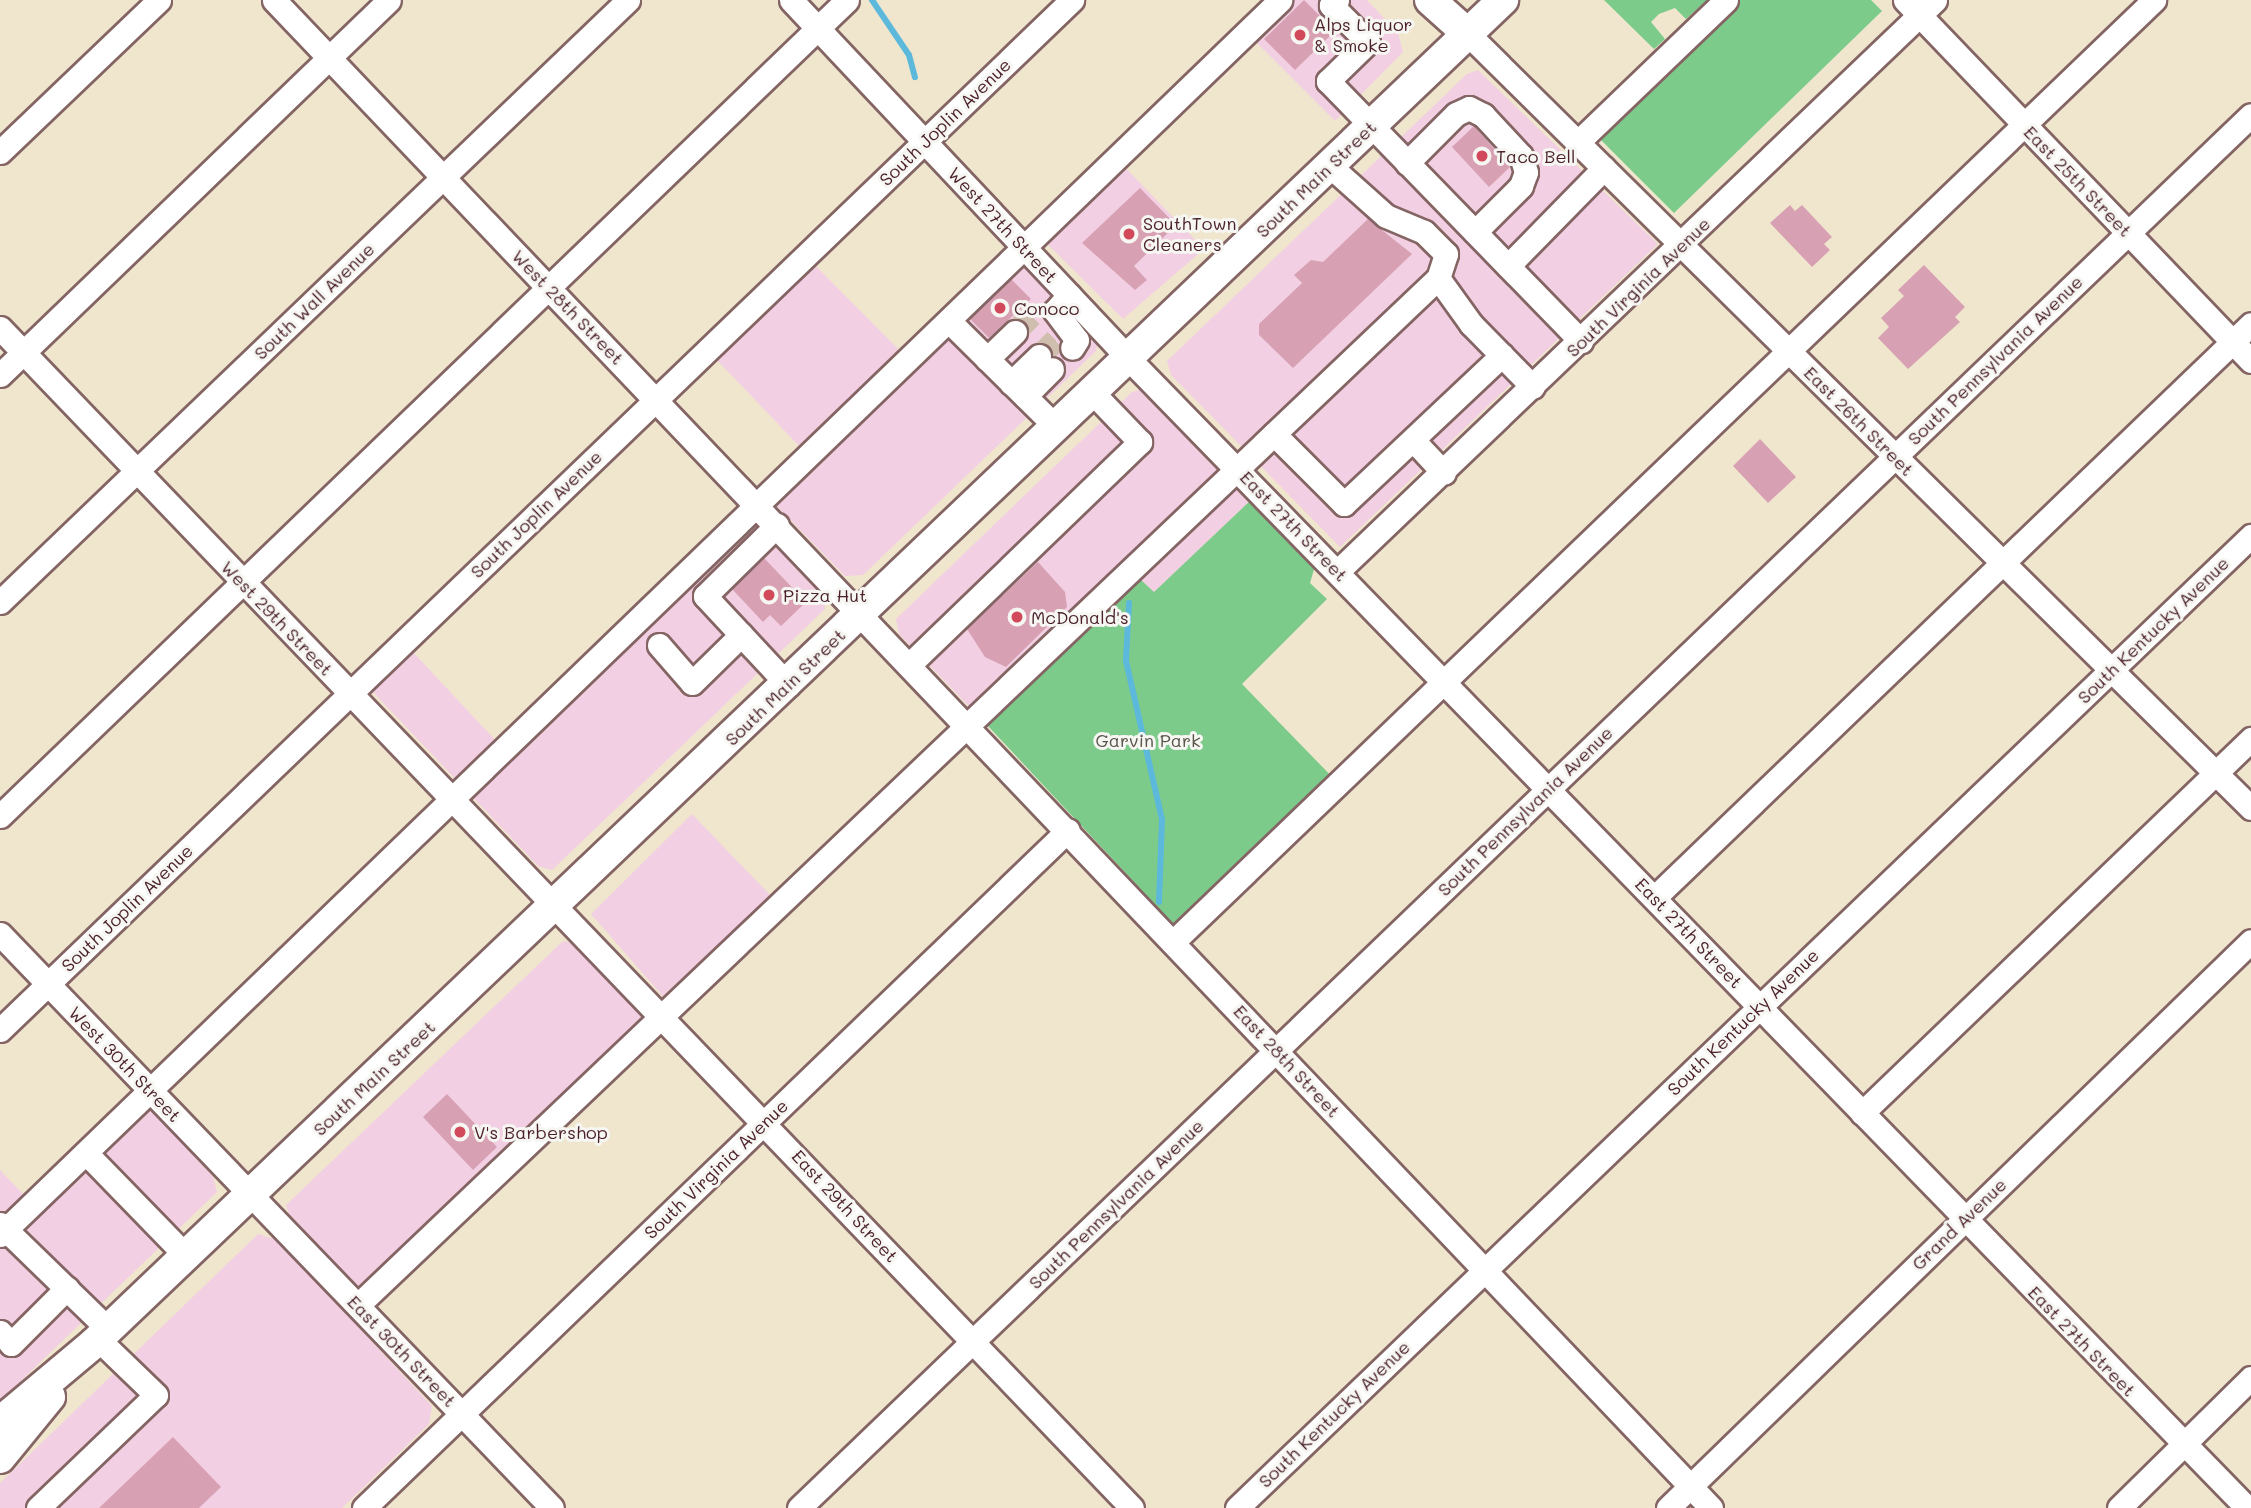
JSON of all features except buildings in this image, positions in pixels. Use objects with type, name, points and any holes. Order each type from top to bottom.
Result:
[{"type":"main road","points":[[1430,0],[1468,34]]},
{"type":"main road","name":"South Main Street","points":[[0,1422],[100,1337],[556,906],[1503,0]]},
{"type":"main road","name":"South Main Street","points":[[0,1458],[100,1337]]},
{"type":"street","points":[[0,152],[159,0]]},
{"type":"street","name":"West 28th Street","points":[[274,0],[862,614]]},
{"type":"street","points":[[0,375],[389,0]]},
{"type":"street","name":"South Wall Avenue","points":[[0,602],[628,0]]},
{"type":"street","name":"West 27th Street","points":[[791,0],[1024,248],[1058,321],[1129,359]]},
{"type":"street","points":[[0,816],[847,0]]},
{"type":"street","name":"South Joplin Avenue","points":[[0,1030],[1072,0]]},
{"type":"street","points":[[38,1508],[156,1395],[100,1337],[67,1288],[2,1229],[86,1153],[1280,0]]},
{"type":"street","points":[[1336,0],[1331,5],[1368,42],[1328,81],[1581,341]]},
{"type":"street","points":[[1174,942],[2154,0]]},
{"type":"street","points":[[1578,142],[1720,2]]},
{"type":"street","name":"East 25th Street","points":[[1920,5],[2024,124],[2251,361]]},
{"type":"street","name":"South Virginia Avenue","points":[[1338,571],[1682,245],[1920,5]]},
{"type":"street","name":"East 26th Street","points":[[1468,34],[1894,456],[2113,668],[2251,808]]},
{"type":"street","points":[[1407,163],[1456,114],[1469,108],[1483,115],[1521,156],[1525,172],[1521,186],[1475,232]]},
{"type":"street","name":"South Pennsylvania Avenue","points":[[799,1508],[2251,115]]},
{"type":"street","points":[[358,1305],[965,722],[1438,278],[1446,254],[1424,232],[1386,216],[1330,166]]},
{"type":"street","points":[[1508,266],[1604,168]]},
{"type":"street","points":[[1438,278],[1532,387]]},
{"type":"street","points":[[949,321],[1057,428]]},
{"type":"street","points":[[1654,898],[2251,324]]},
{"type":"street","name":"West 29th Street","points":[[0,328],[556,906]]},
{"type":"street","points":[[1005,377],[1033,350],[1005,377]]},
{"type":"street","points":[[1274,434],[1344,504],[1502,355]]},
{"type":"street","name":"East 27th Street","points":[[1129,359],[1446,680],[1964,1219],[2247,1508]]},
{"type":"street","points":[[910,664],[1140,442],[1093,393]]},
{"type":"street","points":[[1413,440],[1444,473]]},
{"type":"street","points":[[777,525],[705,596],[788,685]]},
{"type":"street","name":"South Kentucky Avenue","points":[[1237,1508],[2251,536]]},
{"type":"street","name":"East 28th Street","points":[[862,614],[1711,1508]]},
{"type":"street","points":[[659,645],[692,683],[741,635]]},
{"type":"street","points":[[1862,1113],[2251,739]]},
{"type":"street","name":"South Virginia Avenue","points":[[364,1508],[1068,830]]},
{"type":"street","name":"East 29th Street","points":[[556,906],[1132,1508]]},
{"type":"street","name":"West 30th Street","points":[[0,934],[250,1195]]},
{"type":"street","name":"Grand Avenue","points":[[1668,1508],[2251,941]]},
{"type":"street","points":[[86,1153],[186,1256]]},
{"type":"street","name":"East 30th Street","points":[[250,1195],[552,1508]]},
{"type":"street","points":[[0,1332],[11,1344],[67,1288]]},
{"type":"street","points":[[2119,1508],[2251,1377]]},
{"type":"shaded area","points":[[1272,0],[1367,0],[1398,33],[1403,52],[1335,121],[1242,28]]},
{"type":"shaded area","points":[[1478,70],[1658,244],[1340,547],[1171,375],[1167,361],[1467,74]]},
{"type":"shaded area","points":[[1113,155],[1204,249],[1123,319],[1034,231]]},
{"type":"shaded area","points":[[1015,248],[1098,340],[1096,351],[863,575],[845,576],[761,490],[803,450],[715,358],[813,263],[903,354]]},
{"type":"shaded area","points":[[1144,388],[1252,499],[1154,592],[1140,579],[987,725],[899,634],[896,619],[1132,392]]},
{"type":"shaded area","points":[[745,511],[822,591],[825,609],[552,870],[538,866],[373,692],[410,649],[499,744]]},
{"type":"shaded area","points":[[692,814],[773,898],[667,1001],[591,914]]},
{"type":"shaded area","points":[[563,941],[574,943],[656,1028],[372,1304],[290,1218],[286,1205]]},
{"type":"shaded area","points":[[133,1092],[213,1176],[217,1192],[0,1401],[0,1170],[24,1195]]},
{"type":"shaded area","points":[[258,1234],[277,1240],[432,1406],[429,1424],[342,1508],[0,1508],[0,1483]]},
{"type":"green space","points":[[1604,0],[1707,0],[1686,19],[1675,8],[1659,14],[1651,22],[1665,39],[1654,49]]},
{"type":"green space","points":[[1729,0],[1871,0],[1882,11],[1674,213],[1593,132]]},
{"type":"green space","name":"Garvin Park","points":[[1252,499],[1315,566],[1310,583],[1327,599],[1242,684],[1338,783],[1180,931],[987,725],[1140,579],[1154,592]]},
{"type":"waterway","points":[[872,0],[909,55],[915,77]]},
{"type":"waterway","points":[[1129,603],[1126,661],[1162,820],[1159,902]]},
{"type":"tunnel","points":[[1015,332],[1035,311]]},
{"type":"tunnel","points":[[1039,356],[1060,336]]},
{"type":"place","name":"Alps Liquor & Smoke","points":[[1300,35]]},
{"type":"place","name":"Taco Bell","points":[[1482,156]]},
{"type":"place","name":"SouthTown Cleaners","points":[[1129,234]]},
{"type":"place","name":"Conoco","points":[[1000,308]]},
{"type":"place","name":"Pizza Hut","points":[[769,595]]},
{"type":"place","name":"McDonald's","points":[[1017,617]]},
{"type":"place","name":"V's Barbershop","points":[[460,1132]]}]
